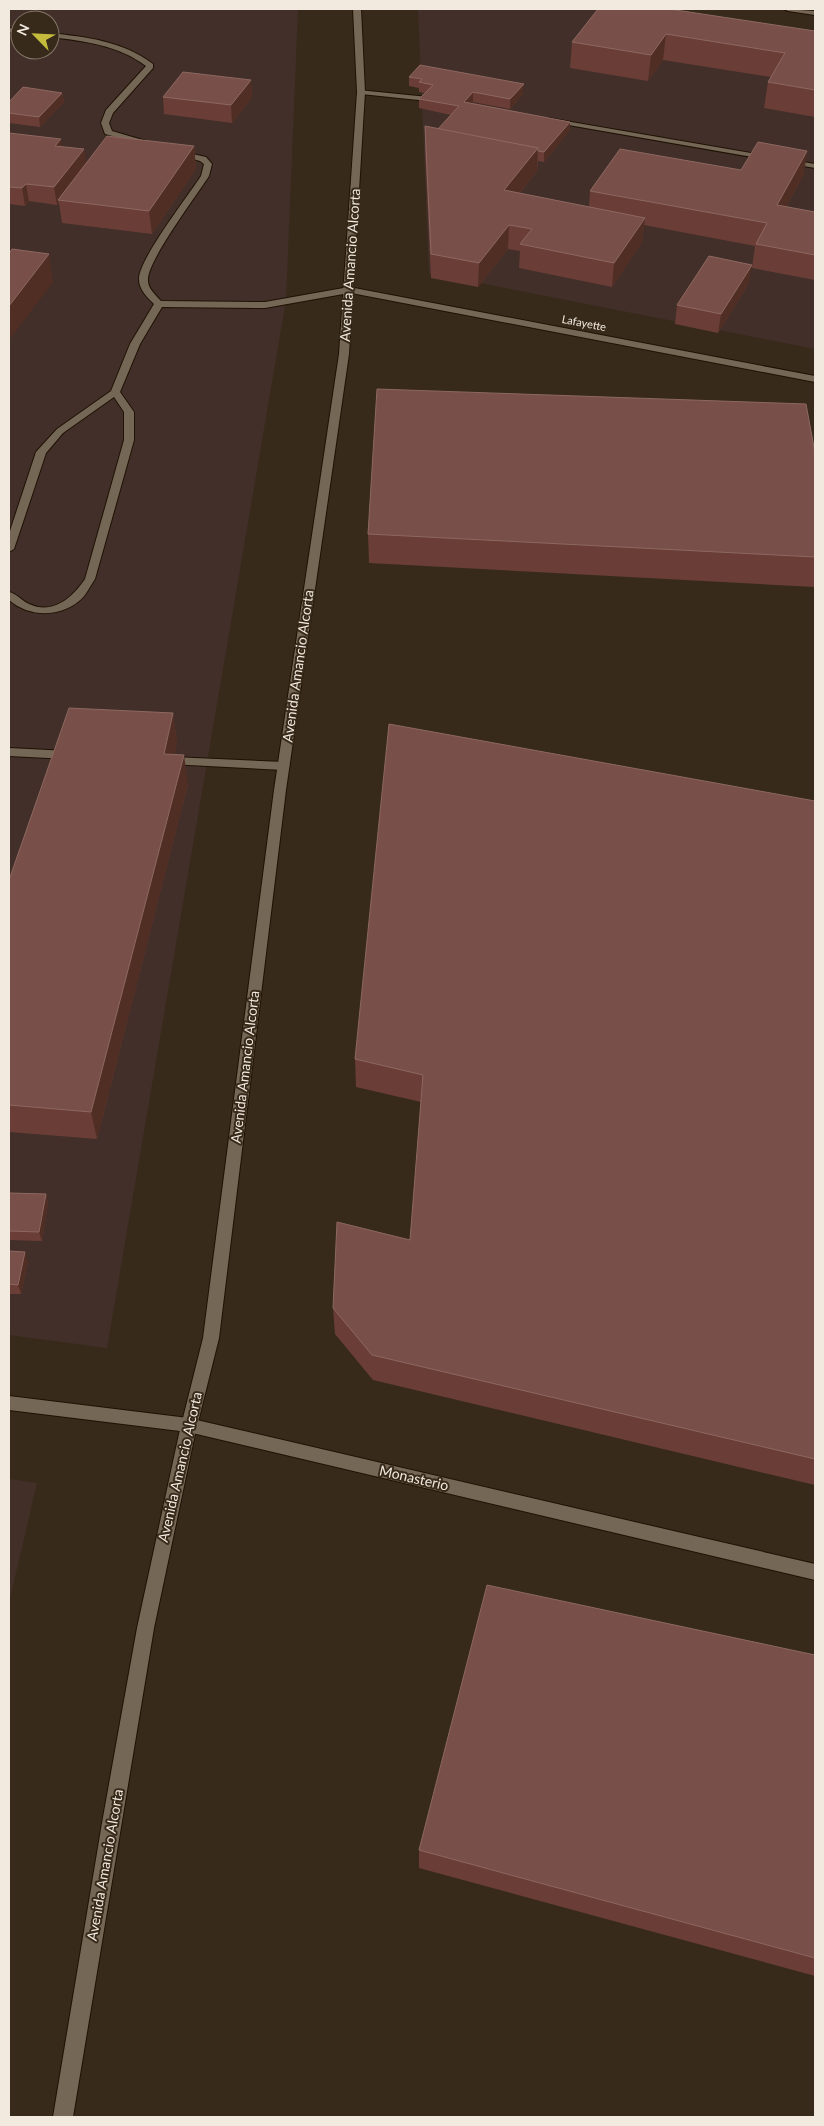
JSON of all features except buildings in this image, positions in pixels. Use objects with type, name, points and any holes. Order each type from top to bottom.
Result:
[{"type":"main road","name":"Avenida Amancio Alcorta","points":[[63,2117],[140,1658],[188,1425],[211,1338],[284,766],[344,354],[350,290],[361,92],[357,9]]},
{"type":"main road","points":[[788,9],[807,10],[815,13]]},
{"type":"main road","points":[[60,35],[124,49],[142,58],[150,66],[109,112],[105,123],[108,132],[148,144]]},
{"type":"main road","points":[[361,92],[428,99]]},
{"type":"main road","points":[[546,119],[815,166]]},
{"type":"main road","points":[[165,148],[203,159],[208,164],[205,176],[150,261],[143,278],[147,292],[159,304],[265,305],[350,290]]},
{"type":"main road","name":"Lafayette","points":[[350,290],[815,379]]},
{"type":"main road","points":[[9,549],[41,452],[60,431],[115,392],[135,344],[159,304]]},
{"type":"main road","points":[[9,752],[68,755]]},
{"type":"main road","points":[[173,761],[284,766]]},
{"type":"main road","name":"Monasterio","points":[[9,1403],[188,1425],[815,1572]]},
{"type":"lane","points":[[9,595],[18,604],[37,611],[62,607],[76,597],[90,579],[129,440],[129,412],[115,392]]},
{"type":"shaded area","points":[[9,9],[298,9],[286,300],[107,1348],[9,1335]]},
{"type":"shaded area","points":[[418,9],[631,9],[815,36],[815,349],[429,273]]},
{"type":"shaded area","points":[[9,1479],[37,1483],[9,1603]]}]
